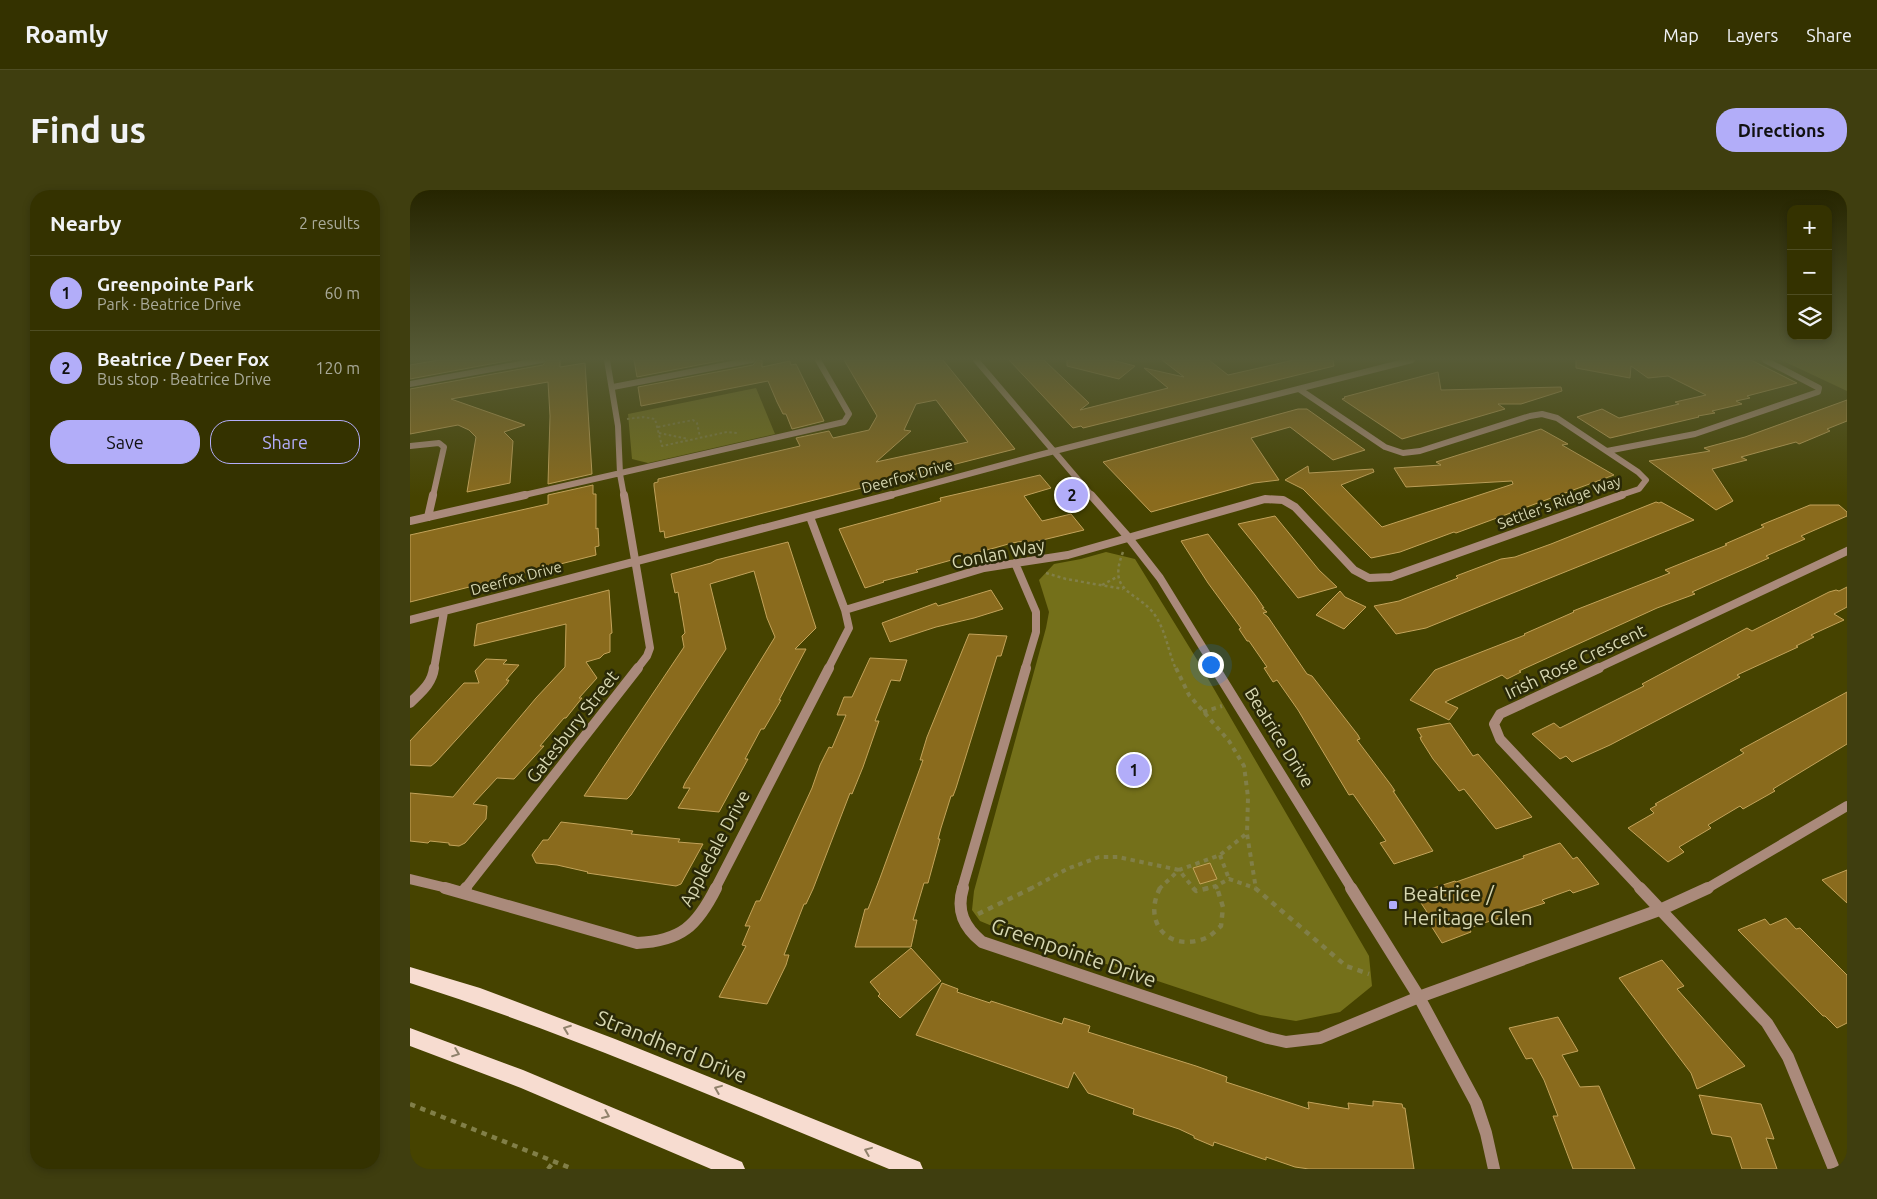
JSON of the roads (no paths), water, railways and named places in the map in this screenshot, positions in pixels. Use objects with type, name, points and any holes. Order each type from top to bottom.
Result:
[{"type":"main road","name":"Strandherd Drive","points":[[410,975],[480,997],[615,1048],[913,1169]]},
{"type":"main road","points":[[410,1037],[523,1079],[735,1169]]},
{"type":"street","name":"Gatesbury Street","points":[[463,892],[647,656],[650,648],[620,474],[615,406]]},
{"type":"street","points":[[410,521],[828,427],[844,422],[849,414],[844,406]]},
{"type":"street","name":"Beatrice Drive","points":[[1015,406],[1128,537],[1160,578],[1419,997],[1476,1103],[1486,1133],[1494,1169]]},
{"type":"street","name":"Deerfox Drive","points":[[410,620],[1234,406]]},
{"type":"street","name":"Settler's Ridge Way","points":[[1128,537],[1248,503],[1265,499],[1283,500],[1295,507],[1354,570],[1369,578],[1391,576],[1639,488],[1646,480],[1607,451],[1557,418],[1542,414],[1530,416],[1420,451],[1403,453],[1385,447],[1324,406]]},
{"type":"street","points":[[1607,451],[1695,434],[1778,406]]},
{"type":"street","points":[[410,446],[438,443],[444,448],[428,517]]},
{"type":"street","name":"Appledale Drive","points":[[410,879],[463,892],[637,943],[663,942],[686,931],[704,910],[848,628],[845,610],[810,517]]},
{"type":"street","name":"Conlan Way","points":[[845,610],[984,568],[1068,555],[1128,537]]},
{"type":"street","name":"Irish Rose Crescent","points":[[1662,909],[1500,739],[1494,724],[1500,714],[1847,551]]},
{"type":"street","name":"Greenpointe Drive","points":[[1015,563],[1036,612],[1036,632],[961,894],[961,922],[982,942],[1268,1038],[1286,1042],[1320,1038],[1419,997],[1662,909],[1701,892],[1846,807]]},
{"type":"street","points":[[410,703],[428,685],[433,676],[444,612]]},
{"type":"street","points":[[1662,909],[1767,1022],[1788,1057],[1834,1169]]},
{"type":"place","name":"Beatrice / Deer Fox","points":[[1072,495]]},
{"type":"place","name":"Greenpointe Park","points":[[1134,770]]},
{"type":"place","name":"Beatrice / Heritage Glen","points":[[1393,905]]}]
